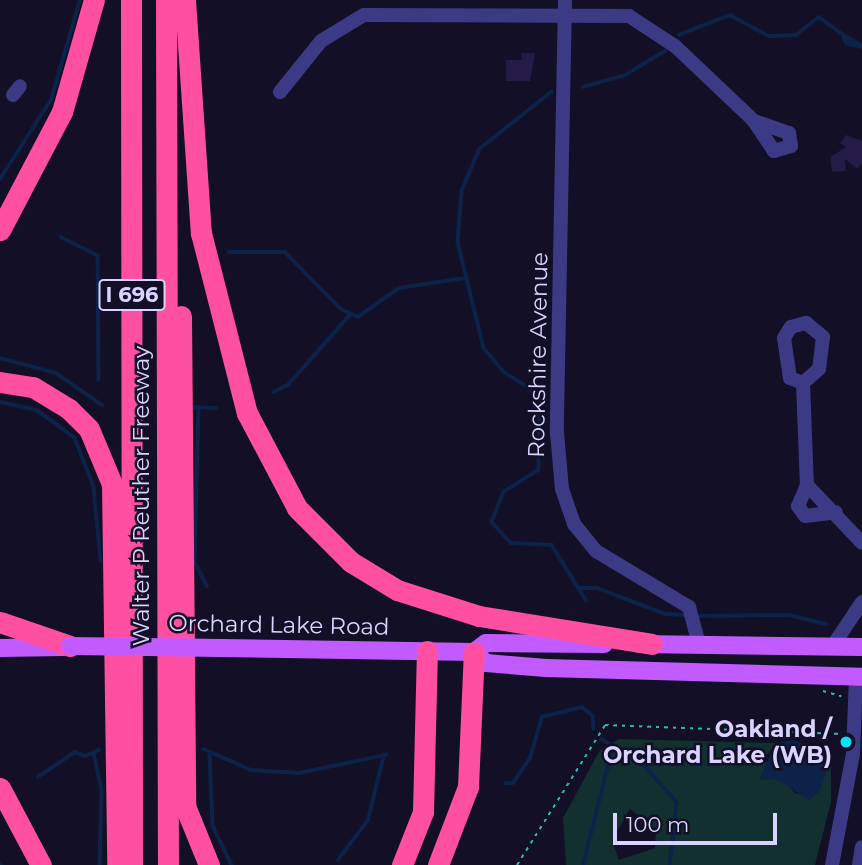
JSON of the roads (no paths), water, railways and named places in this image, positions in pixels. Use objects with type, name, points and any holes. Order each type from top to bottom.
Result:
[{"type":"highway","points":[[0,230],[55,131],[94,0]]},
{"type":"highway","name":"Walter P Reuther Freeway","points":[[131,0],[132,865]]},
{"type":"highway","name":"Walter P Reuther Freeway","points":[[166,0],[168,865]]},
{"type":"highway","points":[[186,0],[201,233],[247,413],[297,509],[351,562],[397,590],[479,616],[660,644]]},
{"type":"highway","points":[[166,210],[181,313],[185,806],[209,865]]},
{"type":"highway","points":[[0,382],[33,387],[69,409],[89,429],[112,484],[117,865]]},
{"type":"highway","points":[[0,622],[70,646]]},
{"type":"highway","points":[[402,865],[423,812],[427,651]]},
{"type":"highway","points":[[438,865],[468,787],[474,652]]},
{"type":"highway","points":[[0,788],[41,865]]},
{"type":"main road","name":"Orchard Lake Road","points":[[0,648],[70,646],[474,652],[486,643],[862,647]]},
{"type":"main road","points":[[660,644],[652,658],[668,672]]},
{"type":"main road","name":"Orchard Lake Road","points":[[474,652],[486,663],[668,672],[859,677]]},
{"type":"main road","points":[[859,677],[862,654]]},
{"type":"street","points":[[280,92],[321,41],[364,15],[565,7],[629,16],[675,46],[754,121]]},
{"type":"street","name":"Rockshire Avenue","points":[[565,7],[557,433],[562,489],[574,524],[596,551],[689,607],[699,645]]},
{"type":"street","points":[[803,383],[807,485],[798,506],[805,516],[836,512]]},
{"type":"street","points":[[807,485],[836,512],[862,543]]},
{"type":"street","points":[[832,647],[862,602]]},
{"type":"street","points":[[832,865],[857,723],[859,677]]},
{"type":"street","points":[[859,865],[862,847]]},
{"type":"water","points":[[838,29],[862,44],[862,49],[845,45]]},
{"type":"water","points":[[793,740],[831,754],[820,791],[809,800],[776,779],[759,780],[776,743]]},
{"type":"waterway","points":[[0,179],[51,100],[80,0]]},
{"type":"waterway","points":[[679,35],[730,15],[769,36],[796,35],[819,17],[841,33]]},
{"type":"waterway","points":[[583,87],[625,75],[665,51]]},
{"type":"waterway","points":[[552,92],[480,149],[462,191],[458,242],[484,348],[504,372],[531,389],[540,409],[539,470],[504,492],[492,522],[511,543],[552,545],[586,600]]},
{"type":"waterway","points":[[61,237],[99,256]]},
{"type":"waterway","points":[[229,252],[285,252],[341,309],[358,317],[399,288],[464,278]]},
{"type":"waterway","points":[[98,256],[99,380]]},
{"type":"waterway","points":[[273,392],[288,385],[350,315]]},
{"type":"waterway","points":[[0,358],[56,373],[102,405]]},
{"type":"waterway","points":[[0,402],[37,410],[75,438],[94,487],[101,561]]},
{"type":"waterway","points":[[190,407],[216,408]]},
{"type":"waterway","points":[[199,407],[195,562],[207,586]]},
{"type":"waterway","points":[[578,588],[597,588],[665,614],[686,615]]},
{"type":"waterway","points":[[697,616],[789,615],[826,624]]},
{"type":"waterway","points":[[506,783],[513,783],[530,758],[542,717],[582,707],[593,716],[594,729]]},
{"type":"waterway","points":[[602,739],[644,765],[677,802],[670,865]]},
{"type":"waterway","points":[[583,865],[613,746]]},
{"type":"waterway","points":[[204,749],[251,770],[299,773],[386,755]]},
{"type":"waterway","points":[[38,777],[75,752],[85,756],[99,750]]},
{"type":"waterway","points":[[94,753],[102,791],[100,865]]},
{"type":"waterway","points":[[210,754],[213,826],[232,865]]},
{"type":"waterway","points":[[338,860],[368,820],[384,755]]},
{"type":"place","name":"Oakland / Orchard Lake (WB)","points":[[846,742]]}]
